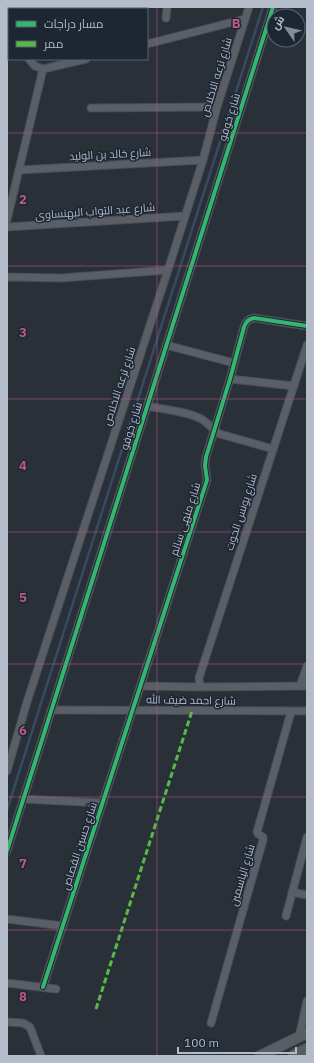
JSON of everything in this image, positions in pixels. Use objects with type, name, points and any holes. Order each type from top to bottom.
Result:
[{"type":"highway","points":[[295,1056],[307,1050]]},
{"type":"main road","points":[[260,1056],[303,1035]]},
{"type":"street","points":[[166,18],[167,7]]},
{"type":"street","name":"شارع ترعه الاخلاص","points":[[7,771],[10,753],[168,270],[249,7]]},
{"type":"street","name":"شارع خوفو","points":[[7,851],[273,7]]},
{"type":"street","points":[[148,44],[245,19]]},
{"type":"street","points":[[30,60],[35,66],[43,69],[82,60]]},
{"type":"street","points":[[7,220],[43,69]]},
{"type":"street","points":[[91,108],[217,108]]},
{"type":"street","name":"شارع خالد بن الوليد","points":[[19,170],[203,160]]},
{"type":"street","name":"شارع عبد التواب البهنساوى","points":[[7,227],[185,216]]},
{"type":"street","points":[[7,277],[61,278],[168,270]]},
{"type":"street","name":"شارع منهى سالم","points":[[132,710],[207,480],[205,466],[206,457],[246,322],[250,319],[307,326]]},
{"type":"street","name":"شارع يونس الحوت","points":[[200,687],[199,678],[307,345]]},
{"type":"street","points":[[166,346],[234,363]]},
{"type":"street","points":[[230,379],[294,386]]},
{"type":"street","points":[[147,406],[194,416],[202,419],[214,430],[226,436],[273,449]]},
{"type":"street","points":[[304,686],[307,666]]},
{"type":"street","name":"شارع احمد ضيف الله","points":[[141,686],[304,686]]},
{"type":"street","name":"شارع احمد ضيف الله","points":[[52,710],[307,711]]},
{"type":"street","name":"شارع حسين القصاص","points":[[43,987],[132,710]]},
{"type":"street","name":"شارع الياسمين","points":[[211,1023],[263,840],[263,837],[258,834],[258,832],[291,712]]},
{"type":"street","points":[[24,799],[103,803]]},
{"type":"street","points":[[286,916],[307,838]]},
{"type":"street","points":[[292,892],[307,895]]},
{"type":"street","points":[[7,919],[63,926]]},
{"type":"street","points":[[7,983],[56,989]]},
{"type":"street","points":[[303,1035],[307,1001]]},
{"type":"street","points":[[7,1022],[23,1023],[30,1027],[41,1056]]},
{"type":"waterway","points":[[7,810],[263,7]]},
{"type":"marked path","points":[[96,1009],[192,711]]},
{"type":"cycle path","points":[[7,851],[273,7]]},
{"type":"cycle path","points":[[43,987],[207,480],[205,466],[206,457],[244,327],[250,319],[254,318],[307,326]]}]
